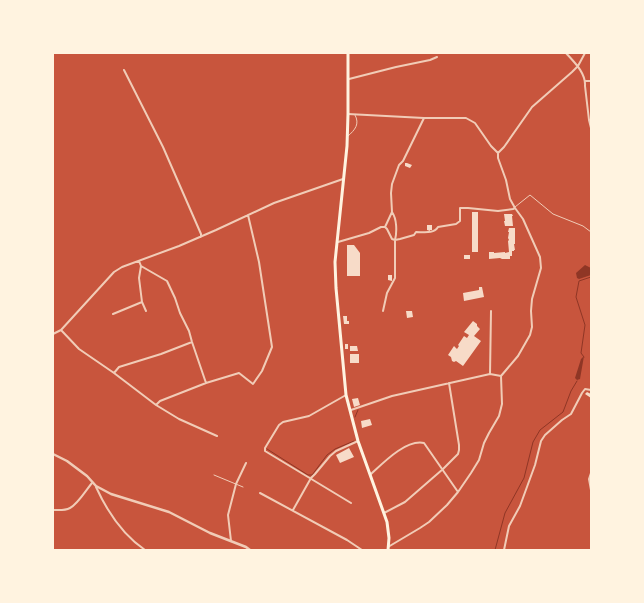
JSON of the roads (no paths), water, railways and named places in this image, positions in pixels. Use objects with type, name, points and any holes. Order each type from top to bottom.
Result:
[{"type":"main road","points":[[348,53],[349,79],[347,137],[335,262],[336,288],[346,395],[358,441],[384,513],[388,531],[388,548]]},
{"type":"street","points":[[566,53],[578,66],[585,81],[591,128]]},
{"type":"street","points":[[498,153],[504,147],[532,107],[578,66],[584,53]]},
{"type":"street","points":[[349,79],[430,60],[437,57]]},
{"type":"street","points":[[124,70],[163,147],[201,237]]},
{"type":"street","points":[[585,81],[591,81]]},
{"type":"street","points":[[348,114],[424,118],[466,118],[475,123],[491,146],[498,153],[498,158],[506,180],[510,199],[523,219],[540,257],[541,268],[532,299],[532,327],[530,335],[518,356],[501,376],[502,404],[499,416],[486,438],[479,460],[458,492],[447,505],[429,522],[388,548]]},
{"type":"street","points":[[383,311],[387,293],[395,278],[396,235],[395,216],[392,212],[392,184],[424,118]]},
{"type":"street","points":[[53,334],[61,330],[114,272],[122,267],[201,237],[274,202],[343,178]]},
{"type":"street","points":[[395,240],[414,235],[416,232],[432,232],[438,227],[456,224],[460,221],[460,208],[498,211],[515,208]]},
{"type":"street","points":[[337,242],[369,233],[385,226],[392,212]]},
{"type":"street","points":[[156,405],[160,401],[206,383],[239,373],[253,384],[262,371],[272,347],[257,251],[248,215]]},
{"type":"street","points":[[385,226],[392,239],[395,240]]},
{"type":"street","points":[[139,261],[141,266],[139,278],[142,302],[146,311]]},
{"type":"street","points":[[141,266],[167,280],[189,331],[206,383]]},
{"type":"street","points":[[113,314],[142,302]]},
{"type":"street","points":[[490,311],[490,374]]},
{"type":"street","points":[[61,330],[79,349],[156,405],[179,419],[217,436]]},
{"type":"street","points":[[114,373],[119,367],[161,354],[192,342]]},
{"type":"street","points":[[350,410],[392,396],[449,383],[490,374],[501,376]]},
{"type":"street","points":[[384,513],[405,502],[458,454],[459,445],[449,383]]},
{"type":"street","points":[[504,550],[509,526],[520,506],[535,465],[540,441],[562,420],[571,414],[585,389],[591,390]]},
{"type":"street","points":[[346,395],[309,416],[283,422],[279,425],[264,448],[265,451],[351,503]]},
{"type":"street","points":[[292,510],[310,478],[330,456],[336,451],[358,441]]},
{"type":"street","points":[[370,475],[390,456],[410,445],[419,442],[424,443],[458,492]]},
{"type":"street","points":[[53,454],[67,461],[87,476],[92,483],[111,494],[169,512],[250,550]]},
{"type":"street","points":[[232,541],[228,515],[236,484],[246,463]]},
{"type":"street","points":[[591,472],[589,479],[591,490]]},
{"type":"street","points":[[53,510],[64,510],[71,508],[92,483]]},
{"type":"street","points":[[96,486],[111,513],[130,538],[145,550]]},
{"type":"street","points":[[260,492],[347,540],[362,550]]},
{"type":"lane","points":[[347,137],[357,127],[357,119],[355,114]]},
{"type":"lane","points":[[515,208],[530,195],[553,214],[583,226],[591,232]]},
{"type":"lane","points":[[214,475],[243,487]]},
{"type":"waterway","points":[[584,357],[581,353],[585,325],[576,297],[579,281],[591,277]]},
{"type":"waterway","points":[[495,550],[505,513],[524,478],[533,442],[540,430],[563,412],[571,391],[577,381]]},
{"type":"waterway","points":[[355,417],[358,410]]},
{"type":"waterway","points":[[267,449],[308,475],[312,475],[327,455],[335,449],[354,441]]}]
